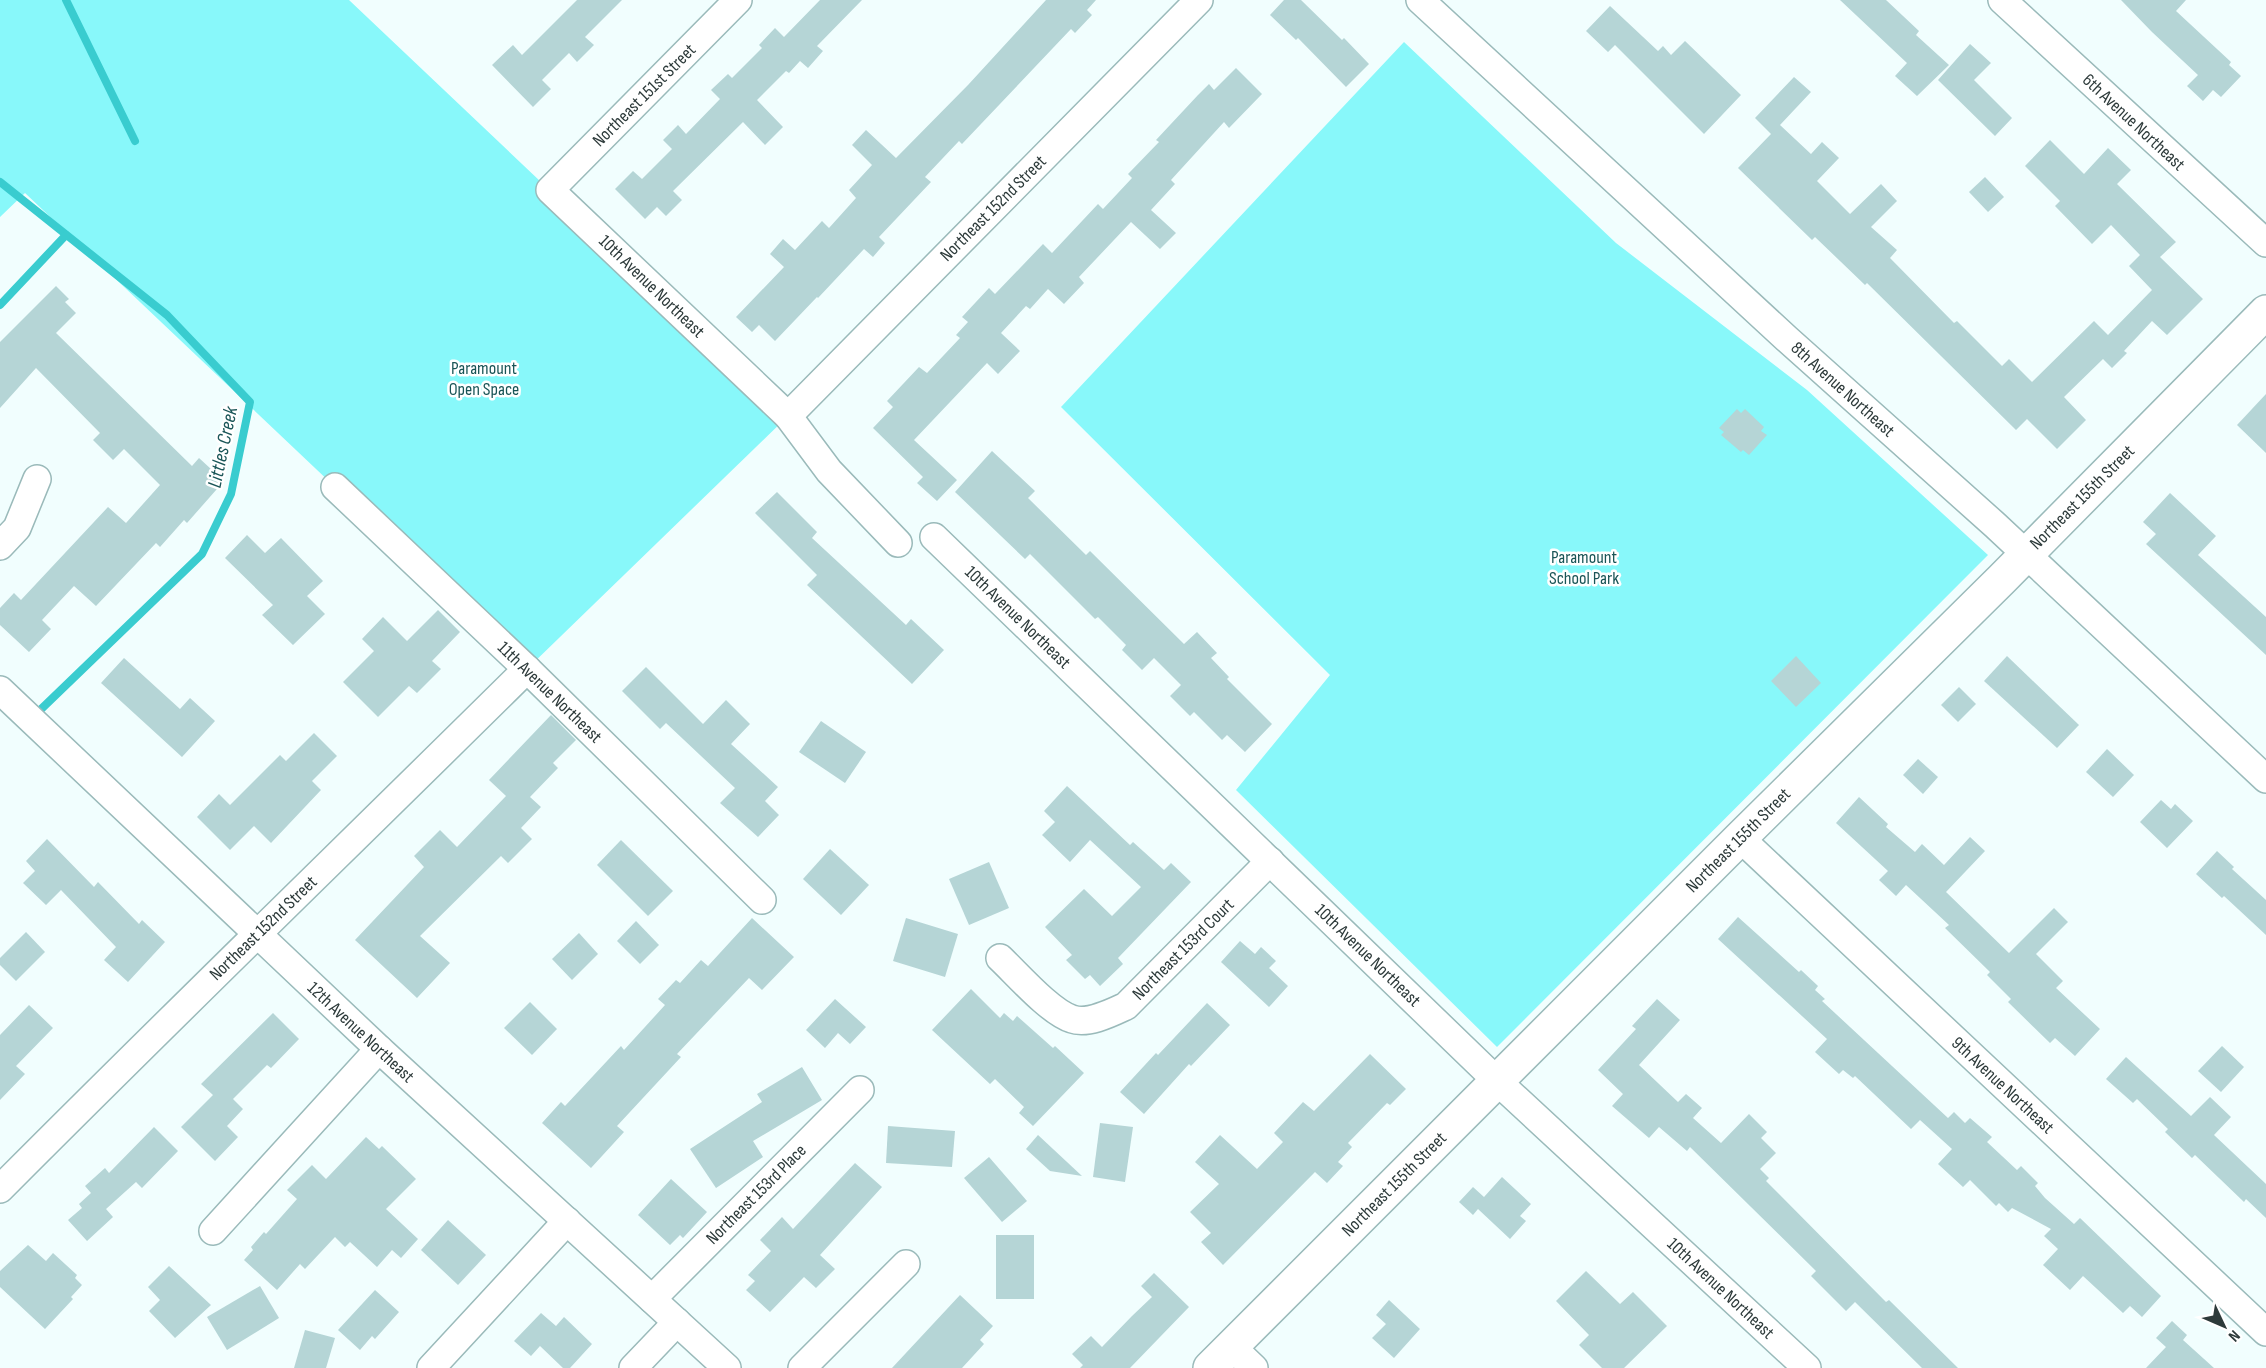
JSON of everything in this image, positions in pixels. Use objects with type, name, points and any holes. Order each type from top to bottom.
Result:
[{"type":"street","name":"Northeast 151st Street","points":[[550,190],[738,0]]},
{"type":"street","name":"Northeast 152nd Street","points":[[788,416],[1199,0]]},
{"type":"street","name":"8th Avenue Northeast","points":[[1420,0],[1786,339],[2026,554],[2266,779]]},
{"type":"street","name":"6th Avenue Northeast","points":[[2001,0],[2266,243]]},
{"type":"street","name":"10th Avenue Northeast","points":[[550,190],[788,416],[829,471],[898,543]]},
{"type":"street","name":"Northeast 155th Street","points":[[1232,1361],[1497,1081],[2266,312]]},
{"type":"street","points":[[0,546],[17,528],[37,479]]},
{"type":"street","name":"11th Avenue Northeast","points":[[335,487],[527,669],[762,900]]},
{"type":"street","name":"10th Avenue Northeast","points":[[934,537],[1497,1081],[1807,1368]]},
{"type":"street","name":"Northeast 152nd Street","points":[[0,1189],[180,1008],[527,669]]},
{"type":"street","name":"12th Avenue Northeast","points":[[0,690],[379,1049],[727,1368]]},
{"type":"street","name":"9th Avenue Northeast","points":[[1740,837],[2266,1332]]},
{"type":"street","name":"Northeast 153rd Court","points":[[1000,958],[1049,1005],[1073,1020],[1100,1017],[1126,1006],[1270,861]]},
{"type":"street","points":[[213,1231],[379,1049]]},
{"type":"street","name":"Northeast 153rd Place","points":[[652,1299],[860,1090]]},
{"type":"street","points":[[431,1368],[567,1221]]},
{"type":"street","points":[[802,1368],[906,1264]]},
{"type":"street","points":[[633,1368],[677,1322]]},
{"type":"green space","name":"Paramount Open Space","points":[[0,0],[349,0],[788,416],[527,669],[25,193],[0,217]]},
{"type":"green space","name":"Paramount School Park","points":[[1404,42],[1616,243],[1807,390],[1988,555],[1497,1047],[1236,790],[1330,675],[1061,407]]},
{"type":"building","points":[[577,0],[622,0],[585,37],[594,45],[577,62],[569,53],[542,80],[551,89],[533,107],[492,65],[513,45],[522,55]]},
{"type":"building","points":[[820,0],[862,0],[817,46],[823,51],[808,68],[800,61],[789,73],[786,71],[757,100],[783,127],[765,145],[743,122],[673,191],[682,200],[666,216],[657,207],[645,219],[615,189],[633,171],[642,179],[672,149],[663,140],[678,125],[686,134],[720,99],[711,90],[728,74],[732,78],[762,48],[759,45],[775,28],[784,37]]},
{"type":"building","points":[[1046,0],[1096,0],[1087,10],[1092,15],[1075,33],[1071,29],[962,144],[959,141],[925,177],[931,182],[879,237],[885,243],[873,257],[864,249],[775,341],[759,325],[752,332],[736,317],[784,267],[770,254],[783,239],[795,250],[822,221],[829,228],[856,198],[849,190],[872,165],[852,145],[866,130],[896,158],[968,85]]},
{"type":"building","points":[[1284,0],[1301,0],[1369,64],[1346,87],[1298,38],[1296,40],[1270,15]]},
{"type":"building","points":[[1840,0],[1886,0],[1919,31],[1916,35],[1949,65],[1917,96],[1895,76],[1907,63]]},
{"type":"building","points":[[2121,0],[2186,0],[2176,11],[2231,62],[2229,65],[2241,76],[2221,97],[2213,90],[2203,101],[2187,86],[2198,75]]},
{"type":"building","points":[[1610,6],[1658,51],[1663,46],[1671,55],[1685,41],[1741,95],[1704,134],[1615,45],[1608,52],[1586,31]]},
{"type":"building","points":[[1970,44],[1991,63],[1974,80],[2012,118],[1995,136],[1938,80]]},
{"type":"building","points":[[1236,68],[1262,94],[1229,128],[1224,122],[1171,180],[1175,184],[1151,210],[1176,233],[1160,249],[1131,222],[1079,277],[1084,283],[1064,304],[1048,289],[1030,309],[1026,306],[1001,333],[1020,351],[998,374],[987,363],[914,440],[957,480],[937,501],[917,483],[923,477],[873,428],[893,407],[887,401],[919,367],[927,373],[960,338],[956,335],[968,322],[962,317],[989,288],[995,294],[1043,244],[1052,253],[1098,204],[1103,209],[1132,178],[1128,174],[1159,142],[1156,140],[1198,95],[1209,84],[1214,90]]},
{"type":"building","points":[[1794,77],[1811,92],[1780,125],[1811,154],[1822,142],[1839,158],[1817,181],[1850,214],[1881,184],[1897,201],[1871,227],[1897,250],[1890,258],[1954,323],[1957,321],[2002,366],[2009,359],[2032,382],[2094,321],[2108,335],[2152,290],[2129,266],[2140,255],[2111,225],[2092,244],[2055,206],[2060,201],[2025,166],[2050,140],[2084,174],[2108,148],[2131,170],[2117,184],[2176,242],[2160,257],[2203,299],[2167,335],[2152,321],[2124,351],[2127,353],[2112,368],[2103,359],[2064,397],[2086,420],[2057,449],[2027,419],[2016,430],[1867,283],[1865,285],[1815,237],[1812,240],[1738,168],[1771,134],[1755,118]]},
{"type":"building","points":[[1985,177],[2004,197],[1988,212],[1969,192]]},
{"type":"building","points":[[56,286],[69,299],[65,302],[76,313],[56,333],[192,466],[199,458],[224,481],[187,523],[184,520],[160,547],[156,543],[96,606],[74,586],[42,620],[51,629],[29,652],[0,625],[0,608],[14,593],[21,600],[108,507],[126,523],[160,485],[124,449],[113,460],[93,440],[100,433],[36,368],[0,408],[0,342]]},
{"type":"building","points":[[2266,394],[2266,453],[2237,425]]},
{"type":"building","points":[[1737,409],[1741,413],[1745,409],[1764,427],[1761,431],[1767,435],[1749,455],[1743,450],[1741,452],[1721,435],[1724,432],[1719,428]]},
{"type":"building","points":[[992,451],[1035,491],[1028,498],[1086,555],[1090,551],[1184,644],[1197,632],[1217,653],[1211,658],[1229,677],[1227,679],[1272,724],[1245,752],[1227,735],[1222,740],[1194,712],[1190,716],[1170,696],[1181,685],[1154,658],[1142,670],[1122,650],[1126,645],[1098,617],[1095,619],[1030,554],[1025,559],[955,492]]},
{"type":"building","points":[[777,492],[817,532],[812,538],[906,625],[911,619],[944,650],[912,684],[807,585],[817,575],[755,513]]},
{"type":"building","points":[[2170,493],[2216,536],[2198,555],[2266,617],[2266,655],[2146,544],[2156,534],[2143,522]]},
{"type":"building","points":[[247,535],[265,553],[281,538],[323,581],[307,596],[325,614],[293,645],[262,615],[273,605],[225,558]]},
{"type":"building","points":[[438,610],[460,632],[432,661],[441,669],[417,693],[409,686],[378,717],[343,682],[374,651],[362,639],[383,617],[407,641]]},
{"type":"building","points":[[1796,656],[1821,683],[1796,707],[1771,681]]},
{"type":"building","points":[[2007,656],[2079,725],[2057,748],[1984,681]]},
{"type":"building","points":[[124,658],[180,709],[190,698],[215,721],[182,757],[101,683]]},
{"type":"building","points":[[646,667],[703,724],[726,700],[750,724],[731,744],[778,787],[765,801],[779,815],[758,837],[720,803],[735,788],[666,723],[660,729],[622,691]]},
{"type":"building","points":[[1959,687],[1976,704],[1958,722],[1941,705]]},
{"type":"building","points":[[551,715],[576,740],[553,763],[558,768],[530,797],[541,807],[521,828],[532,839],[508,863],[501,856],[420,936],[450,963],[417,998],[355,940],[424,867],[414,856],[440,830],[457,847],[506,796],[489,780]]},
{"type":"building","points":[[821,721],[866,752],[845,783],[799,752]]},
{"type":"building","points":[[314,733],[337,756],[312,781],[321,790],[271,843],[254,826],[230,850],[197,817],[219,794],[230,805],[280,755],[286,761]]},
{"type":"building","points":[[2107,749],[2134,775],[2113,797],[2086,772]]},
{"type":"building","points":[[1918,759],[1938,777],[1923,794],[1903,775]]},
{"type":"building","points":[[1067,786],[1130,845],[1133,842],[1164,870],[1171,863],[1191,882],[1118,958],[1123,964],[1100,986],[1090,975],[1085,979],[1066,960],[1072,955],[1045,927],[1084,889],[1112,916],[1141,887],[1090,840],[1070,862],[1042,835],[1055,822],[1044,811]]},
{"type":"building","points":[[1859,797],[1888,824],[1886,827],[1915,852],[1922,844],[1944,865],[1970,837],[1985,851],[1946,892],[2009,953],[2054,908],[2068,922],[2036,954],[2063,981],[2056,988],[2100,1029],[2075,1056],[2055,1038],[2050,1043],[2008,1002],[2011,999],[1987,975],[1990,972],[1945,928],[1949,925],[1906,885],[1896,896],[1879,880],[1888,871],[1836,823]]},
{"type":"building","points":[[2161,800],[2171,809],[2175,804],[2193,821],[2167,848],[2140,822]]},
{"type":"building","points":[[47,839],[94,887],[98,882],[139,924],[142,920],[165,942],[128,982],[104,960],[116,947],[61,890],[46,905],[23,883],[35,871],[26,861]]},
{"type":"building","points":[[621,840],[673,891],[648,916],[597,865]]},
{"type":"building","points":[[830,849],[869,885],[841,915],[803,879]]},
{"type":"building","points":[[2217,851],[2234,867],[2232,869],[2266,900],[2266,935],[2224,896],[2222,898],[2196,874]]},
{"type":"building","points":[[989,862],[1009,908],[969,925],[949,879]]},
{"type":"building","points":[[1738,917],[1799,972],[1801,970],[1818,986],[1815,990],[1825,999],[1822,1001],[1948,1118],[1954,1112],[1965,1123],[1970,1118],[1992,1137],[1987,1142],[2017,1170],[2021,1166],[2038,1183],[2035,1186],[2045,1198],[2074,1224],[2080,1218],[2161,1296],[2142,1317],[2130,1306],[2123,1313],[2083,1276],[2070,1290],[2043,1265],[2058,1249],[2044,1236],[2051,1229],[2012,1208],[2008,1212],[1999,1203],[1996,1206],[1970,1180],[1963,1187],[1938,1164],[1952,1149],[1920,1120],[1911,1129],[1855,1076],[1853,1078],[1843,1070],[1839,1074],[1815,1052],[1827,1039],[1718,939]]},
{"type":"building","points":[[752,918],[794,957],[762,990],[749,978],[677,1054],[681,1057],[617,1126],[624,1132],[591,1168],[542,1123],[561,1102],[565,1106],[621,1046],[624,1050],[665,1005],[658,999],[676,980],[680,983],[701,960],[708,966]]},
{"type":"building","points":[[906,918],[958,934],[945,977],[893,961]]},
{"type":"building","points":[[636,921],[659,945],[640,964],[617,941]]},
{"type":"building","points":[[26,932],[45,952],[16,981],[0,965],[0,958]]},
{"type":"building","points":[[579,933],[598,954],[572,980],[552,959]]},
{"type":"building","points":[[1240,941],[1255,954],[1261,947],[1276,961],[1269,968],[1288,986],[1269,1007],[1221,962]]},
{"type":"building","points":[[971,989],[1000,1018],[1004,1013],[1013,1021],[1017,1016],[1084,1073],[1033,1126],[1019,1113],[1024,1107],[995,1079],[990,1084],[932,1030]]},
{"type":"building","points":[[835,999],[866,1027],[850,1044],[838,1033],[825,1048],[806,1030]]},
{"type":"building","points":[[1657,999],[1680,1020],[1639,1065],[1678,1102],[1686,1094],[1702,1108],[1693,1118],[1721,1143],[1749,1114],[1767,1132],[1761,1138],[1776,1153],[1760,1169],[1769,1178],[1766,1181],[1886,1302],[1889,1300],[1958,1368],[1922,1368],[1855,1302],[1846,1311],[1811,1276],[1816,1271],[1690,1147],[1687,1151],[1659,1127],[1649,1138],[1612,1106],[1623,1094],[1598,1070],[1636,1029],[1632,1026]]},
{"type":"building","points":[[530,1002],[557,1029],[532,1055],[504,1028]]},
{"type":"building","points":[[1207,1003],[1230,1025],[1191,1066],[1189,1064],[1144,1114],[1120,1092]]},
{"type":"building","points":[[29,1005],[53,1028],[16,1066],[25,1074],[0,1100],[0,1035]]},
{"type":"building","points":[[273,1013],[299,1039],[271,1068],[267,1065],[233,1099],[243,1109],[227,1126],[238,1137],[215,1161],[181,1127],[213,1095],[201,1084]]},
{"type":"building","points":[[2222,1046],[2244,1067],[2221,1092],[2198,1071]]},
{"type":"building","points":[[1370,1054],[1406,1089],[1390,1105],[1387,1103],[1348,1143],[1352,1147],[1338,1162],[1343,1166],[1327,1183],[1315,1172],[1223,1265],[1201,1242],[1211,1233],[1190,1212],[1219,1184],[1195,1162],[1220,1135],[1257,1169],[1283,1142],[1274,1133],[1303,1102],[1314,1111]]},
{"type":"building","points":[[2126,1057],[2191,1116],[2210,1097],[2231,1117],[2214,1135],[2266,1184],[2266,1218],[2246,1199],[2244,1202],[2195,1155],[2192,1158],[2165,1132],[2168,1129],[2137,1099],[2133,1103],[2106,1079]]},
{"type":"building","points":[[802,1067],[822,1100],[753,1141],[763,1157],[716,1188],[690,1149],[762,1102],[757,1094]]},
{"type":"building","points":[[1100,1123],[1133,1127],[1125,1182],[1093,1177]]},
{"type":"building","points":[[888,1126],[955,1131],[952,1167],[886,1163]]},
{"type":"building","points":[[154,1127],[178,1151],[142,1188],[136,1182],[106,1209],[113,1217],[87,1241],[68,1220],[82,1208],[79,1204],[91,1193],[85,1186],[105,1168],[109,1173]]},
{"type":"building","points":[[1038,1135],[1082,1176],[1050,1171],[1026,1149]]},
{"type":"building","points":[[366,1137],[379,1149],[382,1146],[416,1179],[386,1209],[418,1239],[401,1258],[392,1250],[377,1267],[350,1242],[345,1247],[335,1237],[305,1269],[300,1264],[277,1290],[244,1260],[253,1250],[251,1247],[264,1232],[266,1234],[297,1199],[287,1190],[312,1165],[326,1179]]},
{"type":"building","points":[[989,1157],[1027,1201],[1002,1222],[964,1178]]},
{"type":"building","points":[[855,1163],[882,1187],[820,1255],[835,1269],[816,1288],[804,1277],[770,1312],[746,1290],[755,1281],[748,1275],[771,1251],[760,1240],[782,1217],[793,1229]]},
{"type":"building","points":[[1502,1177],[1531,1204],[1520,1216],[1526,1221],[1510,1239],[1478,1209],[1473,1215],[1459,1202],[1473,1187],[1484,1197]]},
{"type":"building","points":[[671,1179],[707,1212],[683,1238],[680,1235],[670,1245],[638,1215]]},
{"type":"building","points":[[448,1220],[486,1255],[458,1285],[421,1250]]},
{"type":"building","points":[[996,1235],[1034,1235],[1034,1299],[996,1299]]},
{"type":"building","points":[[28,1245],[46,1261],[53,1253],[77,1275],[75,1278],[82,1285],[71,1297],[73,1299],[45,1329],[0,1287],[0,1271]]},
{"type":"building","points":[[169,1266],[211,1305],[175,1338],[149,1311],[160,1300],[148,1287]]},
{"type":"building","points":[[1586,1271],[1620,1304],[1633,1292],[1667,1326],[1624,1368],[1602,1368],[1579,1345],[1589,1335],[1556,1301]]},
{"type":"building","points":[[1154,1273],[1189,1307],[1130,1368],[1080,1368],[1083,1365],[1072,1354],[1091,1336],[1102,1347],[1152,1297],[1141,1286]]},
{"type":"building","points":[[260,1286],[279,1318],[227,1350],[207,1317]]},
{"type":"building","points":[[375,1290],[399,1312],[375,1339],[372,1336],[360,1350],[338,1330]]},
{"type":"building","points":[[960,1295],[993,1326],[980,1340],[984,1344],[962,1368],[892,1368]]},
{"type":"building","points":[[1389,1300],[1420,1329],[1394,1358],[1372,1338],[1386,1324],[1376,1315]]},
{"type":"building","points":[[541,1313],[556,1326],[564,1317],[592,1344],[570,1368],[563,1368],[540,1346],[531,1356],[514,1341]]},
{"type":"building","points":[[2172,1321],[2187,1335],[2183,1340],[2214,1368],[2146,1368],[2166,1347],[2156,1338]]},
{"type":"building","points":[[305,1330],[335,1338],[326,1368],[294,1368]]},
{"type":"waterway","points":[[66,0],[135,141]]},
{"type":"waterway","name":"Littles Creek","points":[[0,182],[167,315],[250,402],[231,494],[202,554],[35,715]]},
{"type":"waterway","points":[[0,305],[66,235]]}]
